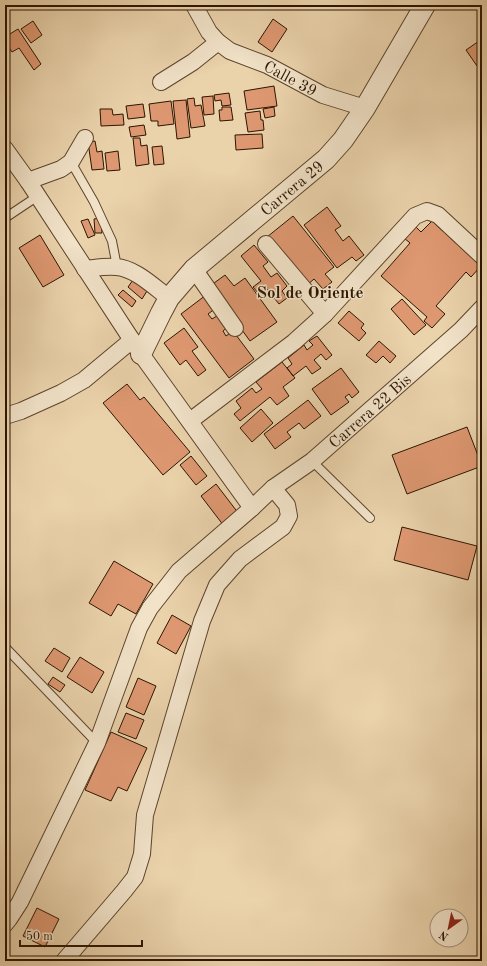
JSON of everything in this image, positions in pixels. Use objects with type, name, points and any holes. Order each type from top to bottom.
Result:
[{"type":"street","name":"Calle 39","points":[[194,5],[209,32],[218,42],[230,51],[266,65],[322,95],[360,107]]},
{"type":"street","name":"Carrera 29","points":[[167,297],[194,269],[326,159],[343,140],[415,5]]},
{"type":"street","name":"Carrera 29","points":[[136,347],[161,313],[167,297],[190,266],[335,137],[360,107],[425,5]]},
{"type":"street","points":[[161,82],[189,65],[218,42]]},
{"type":"street","points":[[28,181],[61,169],[72,162],[85,138]]},
{"type":"street","points":[[5,149],[38,196],[136,347],[252,508]]},
{"type":"street","points":[[190,421],[294,342],[324,314],[415,216],[427,211],[438,216],[482,256]]},
{"type":"street","points":[[266,244],[324,314]]},
{"type":"street","points":[[85,269],[117,267],[128,269],[136,273],[167,297]]},
{"type":"street","points":[[194,269],[235,328]]},
{"type":"street","name":"Carrera 22 Bis","points":[[5,924],[20,902],[97,743],[139,628],[150,608],[179,571],[273,488],[312,461],[461,330],[482,308]]},
{"type":"street","points":[[5,416],[21,411],[54,396],[84,380],[136,347]]},
{"type":"street","points":[[64,961],[135,877],[142,854],[145,815],[202,621],[217,585],[240,559],[283,527],[289,516],[287,505],[273,488]]},
{"type":"lane","points":[[72,162],[94,202],[112,241],[117,267]]},
{"type":"lane","points":[[5,218],[38,196]]},
{"type":"lane","points":[[312,461],[370,518]]},
{"type":"lane","points":[[5,647],[97,743]]},
{"type":"building","points":[[474,5],[482,5],[481,13]]},
{"type":"building","points":[[273,19],[287,29],[272,52],[258,42]]},
{"type":"building","points":[[33,21],[42,35],[31,43],[21,29]]},
{"type":"building","points":[[18,29],[41,64],[34,70],[19,48],[12,52],[5,42],[5,37]]},
{"type":"building","points":[[482,39],[482,62],[477,66],[466,50]]},
{"type":"building","points":[[274,86],[277,106],[247,110],[244,91]]},
{"type":"building","points":[[229,93],[231,105],[222,106],[221,100],[215,101],[214,95]]},
{"type":"building","points":[[213,96],[214,114],[204,115],[202,97]]},
{"type":"building","points":[[194,98],[195,106],[201,105],[205,126],[191,128],[187,99]]},
{"type":"building","points":[[186,100],[190,137],[177,139],[173,101]]},
{"type":"building","points":[[171,101],[174,124],[158,126],[158,121],[151,121],[149,104]]},
{"type":"building","points":[[143,104],[145,117],[128,119],[126,106]]},
{"type":"building","points":[[222,107],[231,107],[233,120],[220,121],[219,110],[222,110]]},
{"type":"building","points":[[274,107],[275,116],[265,118],[263,109]]},
{"type":"building","points":[[100,109],[112,109],[113,115],[123,114],[124,125],[101,126]]},
{"type":"building","points":[[260,111],[264,130],[248,132],[245,113]]},
{"type":"building","points":[[144,125],[146,135],[131,137],[129,127]]},
{"type":"building","points":[[262,134],[263,148],[236,150],[235,135]]},
{"type":"building","points":[[133,138],[140,138],[141,146],[147,145],[149,164],[136,166]]},
{"type":"building","points":[[95,141],[97,152],[102,151],[104,169],[92,170],[88,142]]},
{"type":"building","points":[[162,146],[164,164],[154,165],[152,147]]},
{"type":"building","points":[[118,151],[120,170],[107,171],[105,153]]},
{"type":"building","points":[[327,207],[341,226],[335,230],[343,241],[349,236],[364,255],[356,261],[352,257],[337,268],[304,225]]},
{"type":"building","points":[[293,216],[334,267],[325,274],[332,282],[323,289],[314,279],[306,286],[267,237]]},
{"type":"building","points":[[101,218],[102,233],[95,233],[94,219]]},
{"type":"building","points":[[88,219],[95,235],[88,238],[81,221]]},
{"type":"building","points":[[432,221],[481,266],[471,277],[466,272],[436,306],[445,314],[432,328],[424,321],[427,317],[381,276],[410,243],[404,238],[415,226],[421,232]]},
{"type":"building","points":[[40,235],[64,275],[43,287],[19,248]]},
{"type":"building","points":[[254,245],[268,262],[263,266],[271,277],[277,273],[287,286],[282,291],[287,298],[279,304],[266,288],[259,294],[253,287],[261,281],[241,256]]},
{"type":"building","points":[[225,275],[234,286],[245,278],[277,322],[250,341],[210,286]]},
{"type":"building","points":[[133,280],[147,291],[142,299],[128,287]]},
{"type":"building","points":[[123,290],[136,301],[132,307],[118,295]]},
{"type":"building","points":[[206,295],[216,308],[208,314],[212,319],[220,314],[229,326],[223,331],[226,336],[233,331],[254,359],[229,378],[181,314]]},
{"type":"building","points":[[402,299],[426,325],[414,335],[391,309]]},
{"type":"building","points":[[349,311],[364,324],[361,328],[366,333],[359,341],[338,323]]},
{"type":"building","points":[[184,328],[198,347],[192,351],[206,370],[198,376],[186,360],[180,365],[164,343]]},
{"type":"building","points":[[317,336],[332,355],[326,360],[321,354],[314,360],[321,368],[312,374],[306,366],[293,376],[287,368],[292,364],[288,358],[304,345],[307,350],[313,345],[309,341]]},
{"type":"building","points":[[379,341],[396,356],[390,363],[383,356],[376,363],[366,355]]},
{"type":"building","points":[[282,362],[295,378],[283,387],[289,396],[277,405],[270,397],[240,421],[234,414],[241,408],[236,401],[252,388],[256,393],[262,389],[256,382]]},
{"type":"building","points":[[341,368],[359,392],[352,398],[349,394],[345,397],[349,402],[331,415],[312,389]]},
{"type":"building","points":[[127,384],[140,400],[144,397],[190,452],[163,475],[103,403]]},
{"type":"building","points":[[308,400],[321,416],[304,429],[299,423],[287,432],[291,437],[275,449],[264,434]]},
{"type":"building","points":[[261,409],[273,423],[252,442],[240,428]]},
{"type":"building","points":[[467,427],[482,466],[407,494],[392,455]]},
{"type":"building","points":[[191,456],[207,476],[196,485],[180,465]]},
{"type":"building","points":[[216,484],[239,514],[224,526],[201,496]]},
{"type":"building","points":[[402,527],[477,546],[468,580],[394,560]]},
{"type":"building","points":[[114,561],[153,584],[136,614],[118,604],[111,616],[89,603]]},
{"type":"building","points":[[172,615],[191,626],[176,654],[157,643]]},
{"type":"building","points":[[54,648],[70,658],[62,672],[45,661]]},
{"type":"building","points":[[80,657],[104,672],[92,693],[67,677]]},
{"type":"building","points":[[53,677],[65,685],[60,692],[48,684]]},
{"type":"building","points":[[138,678],[156,686],[144,715],[126,707]]},
{"type":"building","points":[[126,713],[144,720],[136,739],[118,732]]},
{"type":"building","points":[[111,732],[147,748],[127,791],[118,787],[111,801],[85,790]]},
{"type":"building","points":[[37,908],[59,919],[45,947],[23,936]]},
{"type":"district","name":"Sol de Oriente","points":[[310,292]]}]
